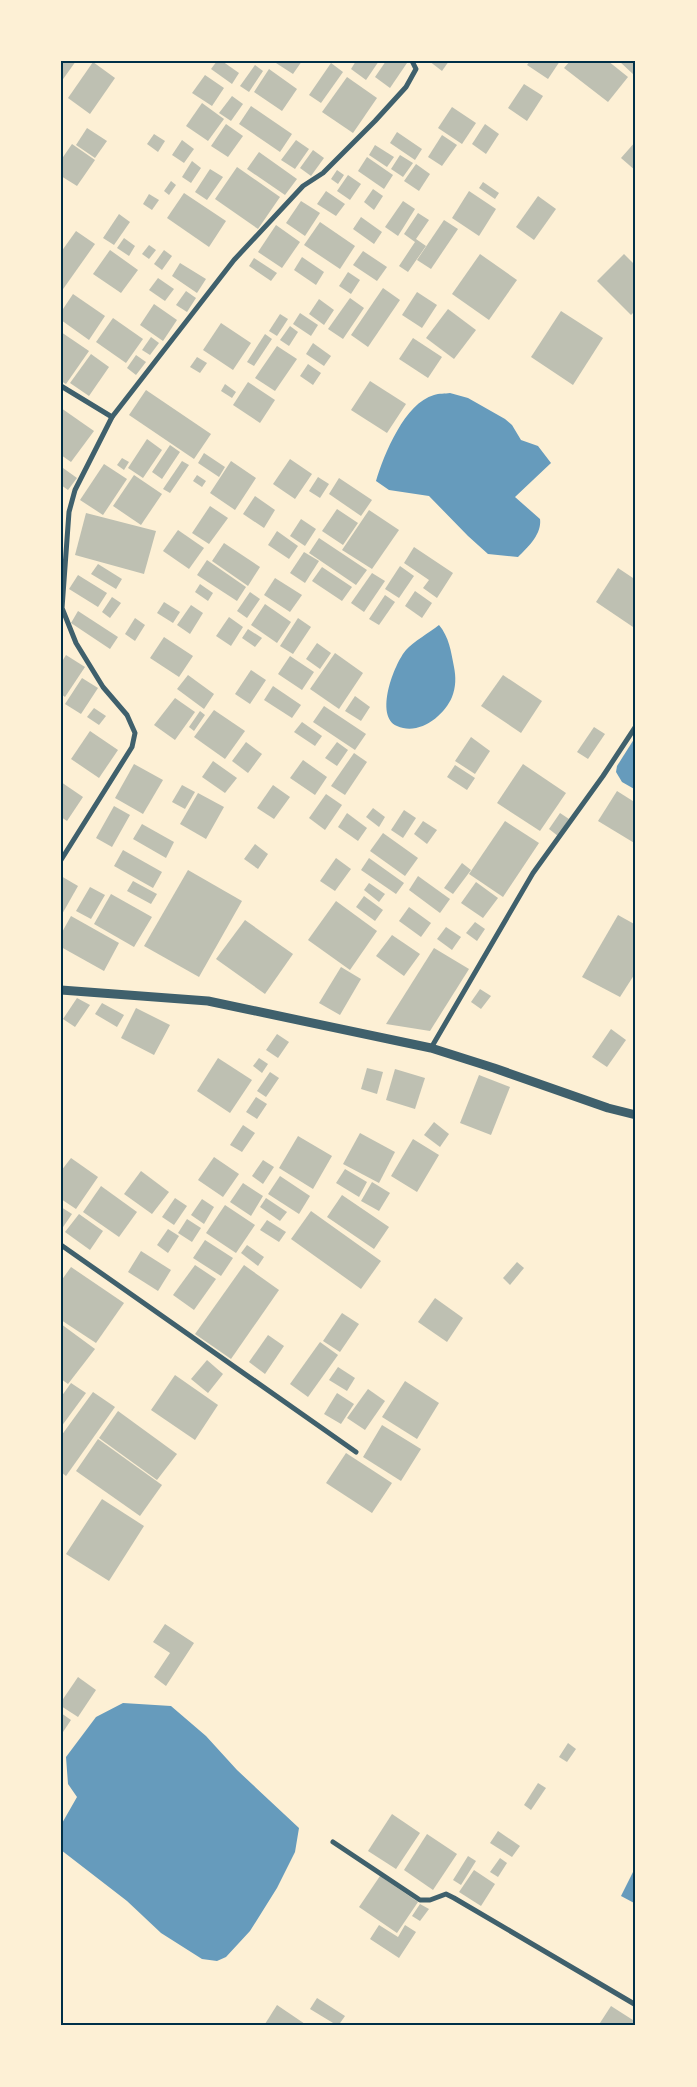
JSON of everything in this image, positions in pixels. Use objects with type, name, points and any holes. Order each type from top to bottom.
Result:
[{"type":"street","points":[[61,860],[132,747],[135,733],[127,715],[104,688],[76,643],[62,608],[63,565],[69,512],[75,490],[112,416],[234,260],[303,186],[323,173],[376,121],[406,87],[416,69],[412,61]]},
{"type":"street","points":[[61,386],[112,416]]},
{"type":"street","points":[[430,1048],[533,873],[603,776],[636,726]]},
{"type":"street","points":[[62,993],[208,1001],[430,1048],[608,1108],[636,1115]]},
{"type":"street","points":[[61,1244],[356,1452]]},
{"type":"street","points":[[333,1842],[420,1900],[430,1900],[446,1894],[636,2005]]},
{"type":"water","points":[[450,393],[468,398],[505,419],[512,425],[521,440],[538,446],[551,463],[515,497],[540,519],[537,535],[518,557],[488,554],[429,496],[389,490],[376,481],[390,444],[414,408],[434,395]]},
{"type":"water","points":[[439,625],[451,650],[455,674],[452,697],[443,711],[430,722],[414,728],[397,726],[390,720],[387,712],[388,690],[396,666],[409,647]]},
{"type":"water","points":[[636,736],[636,790],[622,782],[616,772],[617,766]]},
{"type":"water","points":[[123,1703],[171,1706],[206,1736],[237,1770],[299,1828],[295,1852],[277,1888],[250,1931],[226,1957],[217,1961],[202,1959],[161,1933],[127,1901],[61,1850],[61,1825],[77,1797],[68,1784],[66,1757],[96,1717]]},
{"type":"water","points":[[636,1866],[636,1904],[621,1896]]},
{"type":"building","points":[[61,61],[76,61],[61,82]]},
{"type":"building","points":[[217,61],[222,61],[239,73],[232,84],[211,69]]},
{"type":"building","points":[[278,61],[302,61],[293,74],[276,63]]},
{"type":"building","points":[[356,61],[379,61],[366,80],[351,69]]},
{"type":"building","points":[[386,61],[404,61],[407,63],[390,88],[375,77]]},
{"type":"building","points":[[429,61],[449,61],[442,71]]},
{"type":"building","points":[[530,61],[560,61],[548,79],[527,65]]},
{"type":"building","points":[[570,61],[608,61],[628,77],[608,102],[564,68]]},
{"type":"building","points":[[619,61],[636,61],[636,74],[634,75]]},
{"type":"building","points":[[93,62],[115,78],[90,114],[68,98]]},
{"type":"building","points":[[331,63],[343,72],[321,103],[309,95]]},
{"type":"building","points":[[255,65],[263,71],[249,92],[240,86]]},
{"type":"building","points":[[269,69],[297,89],[282,111],[254,92]]},
{"type":"building","points":[[205,75],[224,88],[212,106],[192,93]]},
{"type":"building","points":[[347,77],[377,98],[353,133],[322,112]]},
{"type":"building","points":[[524,84],[543,96],[527,121],[508,108]]},
{"type":"building","points":[[232,96],[243,104],[231,121],[219,113]]},
{"type":"building","points":[[202,103],[224,119],[208,141],[186,126]]},
{"type":"building","points":[[251,106],[292,134],[280,152],[239,124]]},
{"type":"building","points":[[452,107],[476,123],[462,144],[438,128]]},
{"type":"building","points":[[226,124],[243,136],[228,157],[211,146]]},
{"type":"building","points":[[485,124],[499,134],[486,154],[472,144]]},
{"type":"building","points":[[87,128],[107,141],[95,158],[76,145]]},
{"type":"building","points":[[397,132],[422,149],[415,160],[390,143]]},
{"type":"building","points":[[154,134],[165,141],[158,152],[147,144]]},
{"type":"building","points":[[442,135],[457,145],[442,166],[428,157]]},
{"type":"building","points":[[182,140],[194,149],[184,163],[172,155]]},
{"type":"building","points":[[296,140],[309,149],[295,169],[281,160]]},
{"type":"building","points":[[636,141],[636,171],[621,158]]},
{"type":"building","points":[[72,144],[95,160],[77,186],[61,176],[61,160]]},
{"type":"building","points":[[375,145],[394,157],[387,167],[369,155]]},
{"type":"building","points":[[313,150],[324,158],[311,176],[300,168]]},
{"type":"building","points":[[259,152],[297,179],[285,195],[247,169]]},
{"type":"building","points":[[400,155],[413,163],[403,177],[391,169]]},
{"type":"building","points":[[367,157],[393,175],[384,189],[358,171]]},
{"type":"building","points":[[192,161],[201,168],[191,183],[182,177]]},
{"type":"building","points":[[416,164],[430,174],[419,191],[404,181]]},
{"type":"building","points":[[237,167],[280,197],[258,229],[215,199]]},
{"type":"building","points":[[210,169],[223,177],[207,200],[195,192]]},
{"type":"building","points":[[337,170],[344,175],[338,184],[331,179]]},
{"type":"building","points":[[348,175],[361,184],[350,200],[337,191]]},
{"type":"building","points":[[171,181],[176,185],[169,195],[164,191]]},
{"type":"building","points":[[483,182],[499,193],[495,199],[479,188]]},
{"type":"building","points":[[373,189],[383,196],[374,210],[364,202]]},
{"type":"building","points":[[326,191],[345,204],[336,216],[317,204]]},
{"type":"building","points":[[469,191],[496,209],[479,236],[452,218]]},
{"type":"building","points":[[184,193],[226,221],[209,247],[167,218]]},
{"type":"building","points":[[149,194],[159,200],[152,210],[143,204]]},
{"type":"building","points":[[538,196],[556,209],[534,240],[516,227]]},
{"type":"building","points":[[301,201],[320,213],[305,236],[286,223]]},
{"type":"building","points":[[403,201],[415,209],[398,236],[385,227]]},
{"type":"building","points":[[418,213],[429,220],[416,239],[426,246],[408,272],[399,266],[415,242],[404,234]]},
{"type":"building","points":[[119,214],[130,222],[114,245],[103,238]]},
{"type":"building","points":[[361,217],[382,232],[374,244],[353,229]]},
{"type":"building","points":[[444,220],[458,229],[431,269],[417,260]]},
{"type":"building","points":[[320,222],[355,246],[340,269],[304,245]]},
{"type":"building","points":[[276,225],[300,242],[282,268],[258,252]]},
{"type":"building","points":[[76,231],[95,244],[61,292],[61,252]]},
{"type":"building","points":[[124,238],[135,246],[129,256],[117,248]]},
{"type":"building","points":[[149,245],[156,250],[149,259],[142,254]]},
{"type":"building","points":[[110,250],[138,270],[121,293],[93,274]]},
{"type":"building","points":[[164,250],[172,256],[162,270],[154,264]]},
{"type":"building","points":[[363,251],[387,267],[377,281],[353,265]]},
{"type":"building","points":[[480,254],[517,280],[489,320],[452,294]]},
{"type":"building","points":[[624,254],[636,266],[636,310],[631,315],[597,281]]},
{"type":"building","points":[[302,257],[324,272],[316,285],[294,270]]},
{"type":"building","points":[[254,258],[277,273],[271,281],[249,266]]},
{"type":"building","points":[[180,263],[206,279],[197,293],[172,276]]},
{"type":"building","points":[[348,272],[360,280],[351,294],[339,286]]},
{"type":"building","points":[[158,278],[174,289],[165,301],[149,290]]},
{"type":"building","points":[[383,288],[400,300],[368,347],[351,335]]},
{"type":"building","points":[[186,291],[196,298],[187,312],[176,305]]},
{"type":"building","points":[[417,292],[437,305],[422,328],[402,315]]},
{"type":"building","points":[[73,294],[105,316],[89,340],[61,320],[61,312]]},
{"type":"building","points":[[350,298],[364,308],[343,339],[328,329]]},
{"type":"building","points":[[319,299],[334,310],[324,325],[309,314]]},
{"type":"building","points":[[154,304],[177,320],[163,341],[140,325]]},
{"type":"building","points":[[448,309],[476,330],[454,359],[426,338]]},
{"type":"building","points":[[561,311],[603,338],[573,385],[531,357]]},
{"type":"building","points":[[300,313],[318,325],[311,336],[293,324]]},
{"type":"building","points":[[280,314],[288,319],[277,336],[269,331]]},
{"type":"building","points":[[113,318],[143,339],[126,363],[96,342]]},
{"type":"building","points":[[221,323],[251,343],[233,370],[203,350]]},
{"type":"building","points":[[290,326],[298,332],[289,346],[280,340]]},
{"type":"building","points":[[61,332],[89,351],[66,384],[61,381]]},
{"type":"building","points":[[265,334],[272,339],[254,366],[247,362]]},
{"type":"building","points":[[151,337],[159,343],[150,355],[142,350]]},
{"type":"building","points":[[413,338],[442,357],[428,378],[399,359]]},
{"type":"building","points":[[313,343],[331,356],[324,366],[306,354]]},
{"type":"building","points":[[277,346],[297,359],[275,391],[255,378]]},
{"type":"building","points":[[91,354],[109,367],[89,396],[70,383]]},
{"type":"building","points":[[136,355],[146,362],[136,375],[127,368]]},
{"type":"building","points":[[197,357],[207,363],[200,373],[190,367]]},
{"type":"building","points":[[308,364],[321,373],[313,385],[300,376]]},
{"type":"building","points":[[370,381],[406,404],[387,433],[351,410]]},
{"type":"building","points":[[248,382],[275,400],[260,423],[233,405]]},
{"type":"building","points":[[225,384],[236,392],[232,398],[221,391]]},
{"type":"building","points":[[146,390],[211,434],[194,459],[129,415]]},
{"type":"building","points":[[61,408],[94,431],[71,462],[61,455]]},
{"type":"building","points":[[147,439],[162,450],[143,478],[128,468]]},
{"type":"building","points":[[170,445],[180,452],[162,479],[152,472]]},
{"type":"building","points":[[204,453],[225,467],[219,477],[198,463]]},
{"type":"building","points":[[122,458],[129,462],[124,470],[117,465]]},
{"type":"building","points":[[290,459],[312,474],[295,499],[273,484]]},
{"type":"building","points":[[182,461],[189,465],[170,493],[163,489]]},
{"type":"building","points":[[231,461],[256,478],[235,510],[210,493]]},
{"type":"building","points":[[104,464],[127,479],[103,515],[80,500]]},
{"type":"building","points":[[63,468],[77,478],[68,490],[61,485]]},
{"type":"building","points":[[134,475],[162,494],[141,525],[113,506]]},
{"type":"building","points":[[197,475],[206,481],[202,487],[193,481]]},
{"type":"building","points":[[318,477],[329,484],[320,498],[309,491]]},
{"type":"building","points":[[339,478],[372,500],[361,516],[329,494]]},
{"type":"building","points":[[255,496],[275,510],[264,528],[243,514]]},
{"type":"building","points":[[210,506],[228,518],[209,544],[192,533]]},
{"type":"building","points":[[337,509],[358,523],[343,545],[322,531]]},
{"type":"building","points":[[369,510],[399,530],[372,569],[342,550]]},
{"type":"building","points":[[86,513],[156,531],[144,574],[75,555]]},
{"type":"building","points":[[301,519],[316,529],[305,546],[290,536]]},
{"type":"building","points":[[178,530],[204,548],[189,569],[163,551]]},
{"type":"building","points":[[277,531],[298,546],[289,559],[268,545]]},
{"type":"building","points":[[319,538],[367,570],[356,585],[309,553]]},
{"type":"building","points":[[224,543],[260,567],[248,586],[212,561]]},
{"type":"building","points":[[414,547],[453,573],[437,598],[423,588],[429,580],[404,563]]},
{"type":"building","points":[[304,552],[319,561],[305,583],[290,573]]},
{"type":"building","points":[[207,560],[246,587],[237,601],[197,575]]},
{"type":"building","points":[[98,564],[122,579],[116,589],[91,574]]},
{"type":"building","points":[[400,566],[414,576],[399,598],[385,589]]},
{"type":"building","points":[[322,567],[352,587],[342,601],[312,581]]},
{"type":"building","points":[[618,568],[636,580],[636,629],[596,602]]},
{"type":"building","points":[[372,573],[385,581],[364,612],[351,603]]},
{"type":"building","points":[[78,575],[107,593],[98,607],[69,589]]},
{"type":"building","points":[[275,578],[302,595],[290,612],[264,595]]},
{"type":"building","points":[[200,584],[213,593],[208,601],[195,592]]},
{"type":"building","points":[[415,591],[432,603],[422,618],[405,606]]},
{"type":"building","points":[[250,592],[260,599],[247,618],[237,611]]},
{"type":"building","points":[[385,595],[395,602],[379,625],[369,619]]},
{"type":"building","points":[[112,597],[121,603],[110,618],[102,612]]},
{"type":"building","points":[[164,602],[180,612],[173,623],[157,613]]},
{"type":"building","points":[[265,604],[291,622],[277,643],[251,625]]},
{"type":"building","points":[[191,605],[203,613],[190,634],[177,625]]},
{"type":"building","points":[[78,611],[118,637],[110,649],[71,623]]},
{"type":"building","points":[[229,617],[243,627],[231,646],[216,636]]},
{"type":"building","points":[[135,618],[145,625],[135,641],[125,634]]},
{"type":"building","points":[[298,618],[311,627],[293,654],[280,646]]},
{"type":"building","points":[[248,629],[262,638],[255,647],[242,638]]},
{"type":"building","points":[[164,637],[193,656],[179,677],[150,658]]},
{"type":"building","points":[[317,643],[331,653],[320,669],[306,659]]},
{"type":"building","points":[[335,653],[363,673],[339,709],[310,689]]},
{"type":"building","points":[[66,655],[85,667],[65,697],[61,694],[61,663]]},
{"type":"building","points":[[290,656],[314,672],[302,690],[278,674]]},
{"type":"building","points":[[251,670],[266,680],[250,704],[235,694]]},
{"type":"building","points":[[188,675],[214,694],[204,709],[177,689]]},
{"type":"building","points":[[503,675],[542,701],[521,733],[481,706]]},
{"type":"building","points":[[82,678],[98,688],[81,714],[65,704]]},
{"type":"building","points":[[273,686],[301,705],[292,718],[264,700]]},
{"type":"building","points":[[355,696],[370,707],[361,721],[345,711]]},
{"type":"building","points":[[175,698],[195,712],[175,740],[154,725]]},
{"type":"building","points":[[324,706],[366,734],[355,750],[313,722]]},
{"type":"building","points":[[94,708],[106,716],[99,725],[87,717]]},
{"type":"building","points":[[214,710],[245,731],[225,759],[194,737]]},
{"type":"building","points":[[200,711],[205,715],[194,731],[189,727]]},
{"type":"building","points":[[302,722],[322,736],[315,746],[294,732]]},
{"type":"building","points":[[594,727],[605,734],[588,759],[577,752]]},
{"type":"building","points":[[90,731],[118,750],[99,778],[71,759]]},
{"type":"building","points":[[471,737],[490,751],[475,774],[455,761]]},
{"type":"building","points":[[246,742],[262,754],[248,773],[232,761]]},
{"type":"building","points":[[337,742],[348,750],[337,766],[325,758]]},
{"type":"building","points":[[354,753],[367,762],[345,795],[331,786]]},
{"type":"building","points":[[303,760],[327,777],[315,795],[290,778]]},
{"type":"building","points":[[213,761],[237,778],[225,793],[202,777]]},
{"type":"building","points":[[134,764],[163,780],[143,814],[115,798]]},
{"type":"building","points":[[523,764],[566,793],[540,831],[497,803]]},
{"type":"building","points":[[455,765],[475,778],[467,790],[447,777]]},
{"type":"building","points":[[61,782],[83,797],[67,821],[61,817]]},
{"type":"building","points":[[182,785],[195,792],[185,809],[172,802]]},
{"type":"building","points":[[273,785],[290,797],[274,819],[257,808]]},
{"type":"building","points":[[617,791],[636,803],[636,844],[598,821]]},
{"type":"building","points":[[198,793],[224,807],[206,839],[180,824]]},
{"type":"building","points":[[326,794],[342,805],[325,830],[309,818]]},
{"type":"building","points":[[114,806],[130,815],[112,847],[96,838]]},
{"type":"building","points":[[373,808],[385,817],[379,827],[366,817]]},
{"type":"building","points":[[404,810],[416,818],[403,838],[391,830]]},
{"type":"building","points":[[347,813],[367,828],[358,841],[338,827]]},
{"type":"building","points":[[560,813],[569,819],[558,836],[549,829]]},
{"type":"building","points":[[423,821],[437,830],[427,844],[414,834]]},
{"type":"building","points":[[505,821],[539,843],[503,897],[469,874]]},
{"type":"building","points":[[142,824],[174,842],[166,858],[133,839]]},
{"type":"building","points":[[383,833],[418,858],[405,876],[370,851]]},
{"type":"building","points":[[255,844],[268,854],[258,869],[244,859]]},
{"type":"building","points":[[123,850],[162,872],[153,888],[114,866]]},
{"type":"building","points":[[336,858],[351,869],[335,891],[320,881]]},
{"type":"building","points":[[369,858],[404,883],[396,894],[361,870]]},
{"type":"building","points":[[462,863],[471,870],[453,894],[444,888]]},
{"type":"building","points":[[188,870],[242,901],[199,977],[144,946]]},
{"type":"building","points":[[61,876],[78,886],[61,916]]},
{"type":"building","points":[[418,876],[450,899],[440,913],[409,890]]},
{"type":"building","points":[[133,881],[157,894],[151,904],[127,891]]},
{"type":"building","points":[[476,882],[498,898],[483,918],[461,903]]},
{"type":"building","points":[[369,883],[385,894],[379,902],[364,890]]},
{"type":"building","points":[[90,887],[105,895],[91,919],[76,911]]},
{"type":"building","points":[[111,894],[152,917],[134,947],[94,924]]},
{"type":"building","points":[[364,896],[383,910],[375,921],[356,907]]},
{"type":"building","points":[[336,901],[377,931],[350,970],[308,940]]},
{"type":"building","points":[[409,907],[431,923],[421,937],[399,921]]},
{"type":"building","points":[[618,915],[636,925],[636,972],[620,997],[582,977]]},
{"type":"building","points":[[71,916],[119,943],[104,971],[61,947],[61,934]]},
{"type":"building","points":[[245,920],[293,954],[265,994],[216,959]]},
{"type":"building","points":[[475,922],[485,929],[477,941],[466,933]]},
{"type":"building","points":[[446,927],[461,937],[452,950],[437,939]]},
{"type":"building","points":[[392,935],[420,954],[404,976],[376,956]]},
{"type":"building","points":[[434,948],[469,969],[430,1031],[386,1024]]},
{"type":"building","points":[[341,967],[361,979],[340,1015],[319,1003]]},
{"type":"building","points":[[480,989],[491,996],[481,1009],[471,1002]]},
{"type":"building","points":[[77,998],[90,1005],[75,1027],[63,1019]]},
{"type":"building","points":[[102,1003],[124,1015],[117,1027],[95,1014]]},
{"type":"building","points":[[136,1008],[170,1025],[154,1055],[121,1038]]},
{"type":"building","points":[[611,1029],[626,1040],[607,1067],[592,1057]]},
{"type":"building","points":[[277,1034],[289,1042],[278,1058],[266,1050]]},
{"type":"building","points":[[218,1058],[252,1080],[230,1113],[197,1091]]},
{"type":"building","points":[[259,1058],[268,1064],[262,1073],[253,1066]]},
{"type":"building","points":[[367,1068],[383,1072],[377,1094],[361,1089]]},
{"type":"building","points":[[395,1069],[425,1078],[415,1109],[386,1100]]},
{"type":"building","points":[[270,1072],[279,1078],[266,1097],[257,1091]]},
{"type":"building","points":[[479,1075],[510,1087],[491,1135],[460,1123]]},
{"type":"building","points":[[256,1097],[267,1104],[257,1119],[246,1112]]},
{"type":"building","points":[[434,1122],[449,1134],[440,1147],[424,1135]]},
{"type":"building","points":[[243,1125],[255,1133],[242,1152],[230,1145]]},
{"type":"building","points":[[360,1133],[395,1152],[379,1183],[343,1164]]},
{"type":"building","points":[[298,1136],[332,1156],[313,1189],[279,1168]]},
{"type":"building","points":[[413,1139],[439,1155],[417,1192],[391,1176]]},
{"type":"building","points":[[214,1157],[239,1174],[223,1197],[198,1180]]},
{"type":"building","points":[[71,1158],[98,1177],[76,1209],[61,1199],[61,1171]]},
{"type":"building","points":[[263,1160],[274,1167],[263,1184],[252,1176]]},
{"type":"building","points":[[345,1169],[367,1182],[359,1197],[336,1183]]},
{"type":"building","points":[[141,1171],[169,1192],[152,1214],[124,1194]]},
{"type":"building","points":[[280,1176],[310,1196],[299,1214],[268,1194]]},
{"type":"building","points":[[372,1182],[390,1193],[379,1211],[361,1201]]},
{"type":"building","points":[[243,1183],[263,1196],[251,1216],[230,1202]]},
{"type":"building","points":[[101,1186],[137,1212],[119,1237],[83,1212]]},
{"type":"building","points":[[342,1195],[389,1227],[374,1249],[327,1217]]},
{"type":"building","points":[[175,1198],[187,1206],[174,1225],[162,1217]]},
{"type":"building","points":[[266,1198],[287,1212],[280,1221],[260,1207]]},
{"type":"building","points":[[202,1199],[214,1207],[204,1224],[191,1215]]},
{"type":"building","points":[[225,1205],[255,1225],[236,1253],[206,1233]]},
{"type":"building","points":[[61,1207],[72,1214],[61,1230]]},
{"type":"building","points":[[311,1211],[381,1261],[361,1289],[291,1239]]},
{"type":"building","points":[[79,1214],[103,1231],[90,1250],[65,1232]]},
{"type":"building","points":[[187,1219],[201,1228],[192,1242],[178,1233]]},
{"type":"building","points":[[267,1220],[286,1232],[279,1242],[260,1230]]},
{"type":"building","points":[[168,1229],[179,1236],[168,1253],[157,1245]]},
{"type":"building","points":[[205,1240],[233,1258],[221,1276],[193,1258]]},
{"type":"building","points":[[247,1245],[264,1257],[258,1266],[241,1253]]},
{"type":"building","points":[[141,1251],[171,1270],[158,1291],[128,1272]]},
{"type":"building","points":[[517,1262],[524,1268],[510,1285],[503,1278]]},
{"type":"building","points":[[195,1265],[216,1279],[194,1310],[173,1295]]},
{"type":"building","points":[[244,1265],[279,1290],[231,1359],[195,1334]]},
{"type":"building","points":[[71,1267],[124,1303],[96,1343],[61,1320],[61,1281]]},
{"type":"building","points":[[435,1298],[463,1318],[447,1342],[418,1322]]},
{"type":"building","points":[[342,1313],[359,1324],[340,1352],[323,1341]]},
{"type":"building","points":[[61,1324],[95,1349],[68,1384],[61,1379]]},
{"type":"building","points":[[268,1335],[284,1346],[265,1374],[249,1362]]},
{"type":"building","points":[[320,1342],[338,1355],[308,1397],[290,1384]]},
{"type":"building","points":[[207,1360],[223,1374],[208,1393],[191,1379]]},
{"type":"building","points":[[338,1367],[355,1378],[347,1391],[329,1380]]},
{"type":"building","points":[[175,1375],[218,1405],[195,1440],[151,1410]]},
{"type":"building","points":[[405,1381],[439,1403],[417,1439],[382,1417]]},
{"type":"building","points":[[71,1383],[86,1393],[61,1427],[61,1397]]},
{"type":"building","points":[[368,1389],[385,1401],[365,1430],[347,1418]]},
{"type":"building","points":[[93,1392],[115,1407],[66,1476],[61,1472],[61,1436]]},
{"type":"building","points":[[337,1393],[354,1404],[341,1424],[324,1414]]},
{"type":"building","points":[[118,1411],[177,1454],[157,1480],[99,1438]]},
{"type":"building","points":[[382,1425],[421,1449],[401,1481],[363,1457]]},
{"type":"building","points":[[98,1439],[162,1485],[140,1516],[76,1471]]},
{"type":"building","points":[[346,1453],[392,1483],[372,1513],[326,1483]]},
{"type":"building","points":[[102,1499],[144,1526],[109,1581],[66,1554]]},
{"type":"building","points":[[165,1624],[194,1643],[166,1686],[154,1677],[170,1653],[153,1642]]},
{"type":"building","points":[[78,1677],[96,1690],[78,1717],[61,1706],[61,1702]]},
{"type":"building","points":[[61,1713],[71,1720],[61,1735]]},
{"type":"building","points":[[568,1743],[576,1749],[567,1762],[559,1757]]},
{"type":"building","points":[[538,1783],[546,1788],[531,1810],[524,1805]]},
{"type":"building","points":[[392,1814],[420,1833],[396,1869],[368,1851]]},
{"type":"building","points":[[498,1831],[520,1846],[512,1857],[490,1843]]},
{"type":"building","points":[[427,1834],[457,1854],[433,1890],[404,1870]]},
{"type":"building","points":[[468,1856],[476,1861],[461,1885],[453,1880]]},
{"type":"building","points":[[500,1858],[507,1863],[498,1877],[490,1872]]},
{"type":"building","points":[[474,1870],[495,1884],[481,1906],[459,1892]]},
{"type":"building","points":[[380,1876],[418,1902],[397,1933],[359,1907]]},
{"type":"building","points":[[420,1904],[429,1909],[420,1921],[412,1916]]},
{"type":"building","points":[[379,1925],[398,1937],[405,1925],[416,1932],[399,1958],[370,1939]]},
{"type":"building","points":[[317,1998],[345,2016],[338,2026],[310,2009]]},
{"type":"building","points":[[277,2005],[305,2024],[303,2026],[265,2024]]},
{"type":"building","points":[[611,2006],[636,2022],[636,2026],[598,2026]]}]
